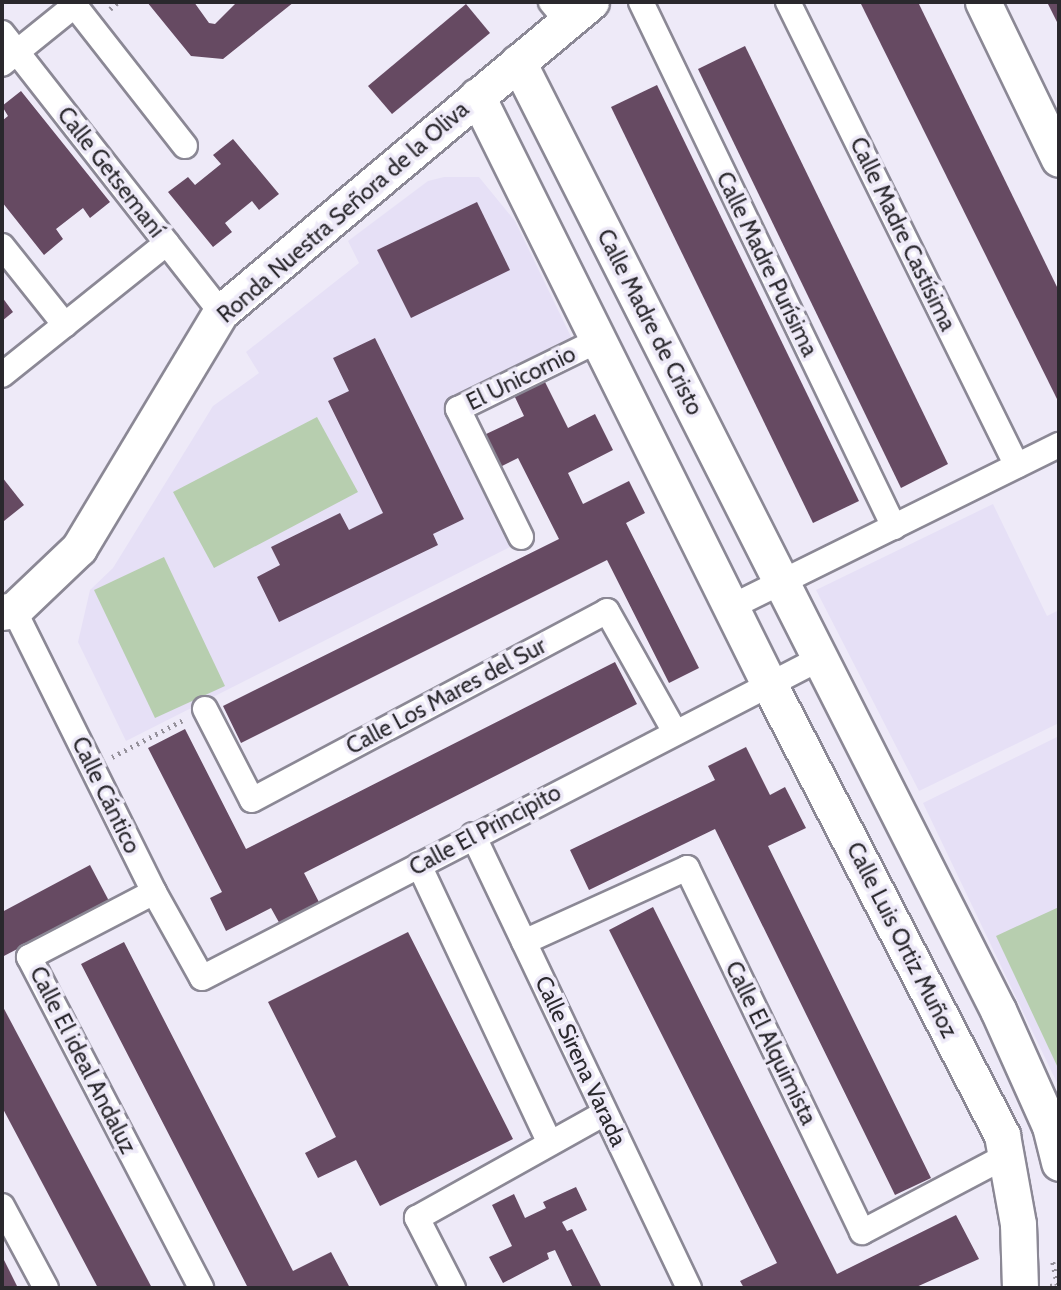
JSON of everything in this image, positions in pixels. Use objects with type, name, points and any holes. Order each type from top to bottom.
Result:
[{"type":"street","name":"Calle Madre Purísima","points":[[640,2],[894,527]]},
{"type":"street","name":"Calle Madre Castísima","points":[[788,2],[1017,466]]},
{"type":"street","points":[[983,2],[1059,159]]},
{"type":"street","points":[[7,49],[73,3],[185,146]]},
{"type":"street","name":"Ronda Nuestra Señora de la Oliva","points":[[8,611],[79,548],[221,312],[518,62],[570,8]]},
{"type":"street","name":"Calle Getsemaní","points":[[7,49],[221,312]]},
{"type":"street","name":"Calle Madre de Cristo","points":[[518,62],[783,582]]},
{"type":"street","points":[[477,96],[733,606],[1059,445]]},
{"type":"street","points":[[2,375],[167,243]]},
{"type":"street","points":[[2,246],[65,325]]},
{"type":"street","name":"El Unicornio","points":[[521,537],[458,409],[599,340]]},
{"type":"street","points":[[783,582],[998,1010],[1050,1126],[1059,1163]]},
{"type":"street","name":"Calle Luis Ortiz Muñoz","points":[[733,606],[769,684],[1003,1135],[1018,1224],[1020,1288]]},
{"type":"street","name":"Calle Cántico","points":[[8,611],[93,767],[154,892],[202,978]]},
{"type":"street","name":"Calle Los Mares del Sur","points":[[205,709],[252,800],[607,611],[675,732]]},
{"type":"street","name":"Calle El Principito","points":[[202,978],[473,835],[821,658]]},
{"type":"street","name":"Calle Sirena Varada","points":[[473,835],[689,1288]]},
{"type":"street","points":[[419,865],[550,1143]]},
{"type":"street","name":"Calle El Alquimista","points":[[524,942],[687,868],[862,1232],[1006,1156]]},
{"type":"street","name":"Calle El ideal Andaluz","points":[[154,892],[29,957],[201,1288]]},
{"type":"street","points":[[453,1288],[417,1218],[605,1113]]},
{"type":"street","points":[[2,1206],[46,1288]]},
{"type":"path","points":[[93,767],[205,709]]},
{"type":"shaded area","points":[[444,177],[479,177],[515,221],[575,345],[448,406],[512,546],[126,741],[78,642],[90,590],[113,568],[213,406],[259,373],[246,352],[359,263],[348,241],[428,181]]},
{"type":"shaded area","points":[[993,504],[1047,616],[1059,610],[1059,723],[919,791],[816,590]]},
{"type":"shaded area","points":[[1059,736],[1059,1087],[923,803]]},
{"type":"green space","points":[[317,417],[358,492],[214,568],[173,492]]},
{"type":"green space","points":[[164,557],[225,686],[155,718],[94,590]]},
{"type":"green space","points":[[1059,907],[1059,1070],[996,936]]},
{"type":"building","points":[[147,2],[194,2],[209,23],[215,24],[237,2],[294,2],[223,59],[191,56]]},
{"type":"building","points":[[860,2],[918,2],[1059,291],[1059,403]]},
{"type":"building","points":[[1047,2],[1059,2],[1059,26]]},
{"type":"building","points":[[466,4],[490,33],[392,114],[368,86]]},
{"type":"building","points":[[745,46],[948,464],[901,488],[698,69]]},
{"type":"building","points":[[657,85],[859,501],[813,523],[611,107]]},
{"type":"building","points":[[21,91],[110,202],[90,218],[83,208],[56,229],[63,239],[44,255],[2,202],[2,121],[8,116],[2,106]]},
{"type":"building","points":[[233,139],[279,194],[259,210],[252,201],[225,223],[232,232],[213,247],[168,192],[188,177],[195,185],[221,164],[213,155]]},
{"type":"building","points":[[477,202],[510,270],[411,318],[377,250]]},
{"type":"building","points":[[2,297],[13,312],[2,321]]},
{"type":"building","points":[[375,338],[464,519],[433,534],[438,545],[279,622],[257,577],[280,565],[271,547],[340,513],[349,530],[383,513],[328,401],[349,391],[333,358]]},
{"type":"building","points":[[543,378],[568,428],[595,414],[613,450],[568,473],[583,504],[629,481],[645,513],[626,523],[699,668],[669,683],[607,560],[241,743],[223,706],[559,539],[518,458],[500,467],[484,435],[524,416],[513,393]]},
{"type":"building","points":[[2,477],[24,505],[4,521],[2,517]]},
{"type":"building","points":[[615,662],[637,704],[304,873],[321,906],[281,926],[271,908],[226,931],[210,898],[222,892],[148,748],[185,729],[246,849]]},
{"type":"building","points":[[746,747],[770,795],[785,787],[806,828],[768,846],[931,1178],[895,1195],[715,829],[589,890],[570,850],[715,780],[708,766]]},
{"type":"building","points":[[90,865],[109,901],[2,957],[2,912]]},
{"type":"building","points":[[653,907],[837,1274],[956,1215],[979,1259],[914,1288],[744,1288],[740,1281],[777,1263],[609,930]]},
{"type":"building","points":[[408,932],[513,1139],[380,1206],[356,1160],[318,1178],[305,1153],[336,1137],[268,1002]]},
{"type":"building","points":[[124,942],[293,1271],[331,1252],[350,1288],[248,1288],[81,964]]},
{"type":"building","points":[[2,1005],[152,1288],[98,1288],[2,1107]]},
{"type":"building","points":[[576,1187],[587,1210],[562,1222],[567,1231],[572,1229],[602,1288],[573,1288],[555,1250],[547,1253],[549,1259],[503,1283],[489,1257],[512,1246],[492,1205],[514,1194],[525,1218],[546,1208],[543,1202]]},
{"type":"building","points":[[2,1256],[18,1288],[2,1288]]}]
